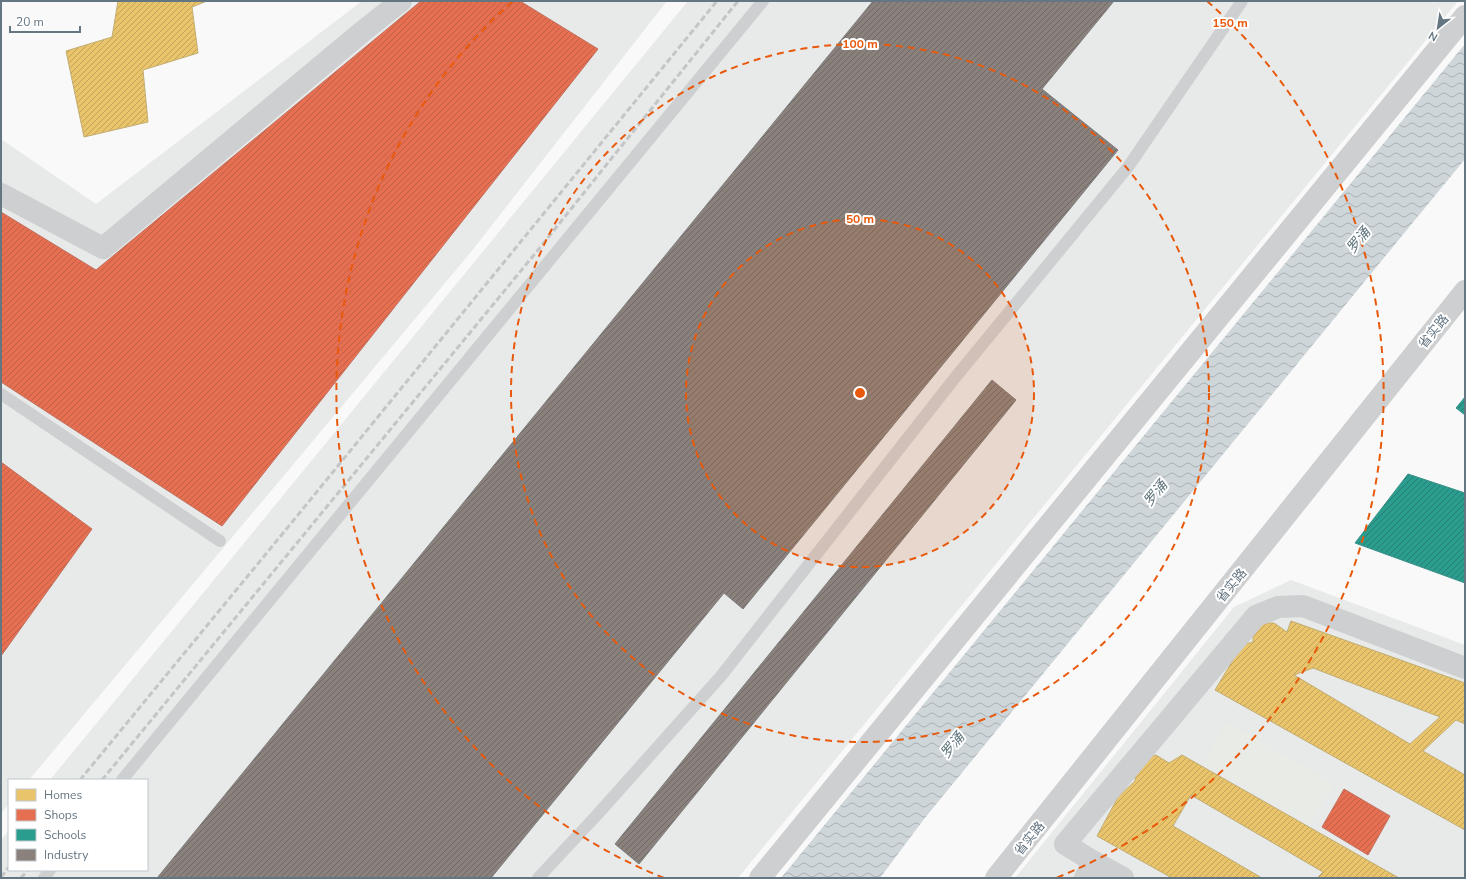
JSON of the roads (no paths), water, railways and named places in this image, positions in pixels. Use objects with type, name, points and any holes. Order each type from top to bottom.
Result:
[{"type":"street","points":[[1,194],[103,248],[401,1]]},
{"type":"street","points":[[760,878],[1465,16]]},
{"type":"street","name":"省实路","points":[[996,878],[1465,291]]},
{"type":"street","points":[[1123,878],[1090,870],[1065,844],[1256,616],[1278,607],[1303,606],[1465,668]]},
{"type":"lane","points":[[123,779],[763,1]]},
{"type":"lane","points":[[538,878],[596,816],[721,676],[949,385],[1128,167],[1242,1]]},
{"type":"lane","points":[[1,394],[220,540]]},
{"type":"water","name":"罗涌","points":[[1465,44],[1465,159],[924,819],[880,878],[781,878]]},
{"type":"railway","points":[[81,779],[717,1]]},
{"type":"railway","points":[[103,779],[538,250],[738,1]]},
{"type":"railway","points":[[1,877],[8,868]]},
{"type":"railway","points":[[21,878],[27,871]]}]
